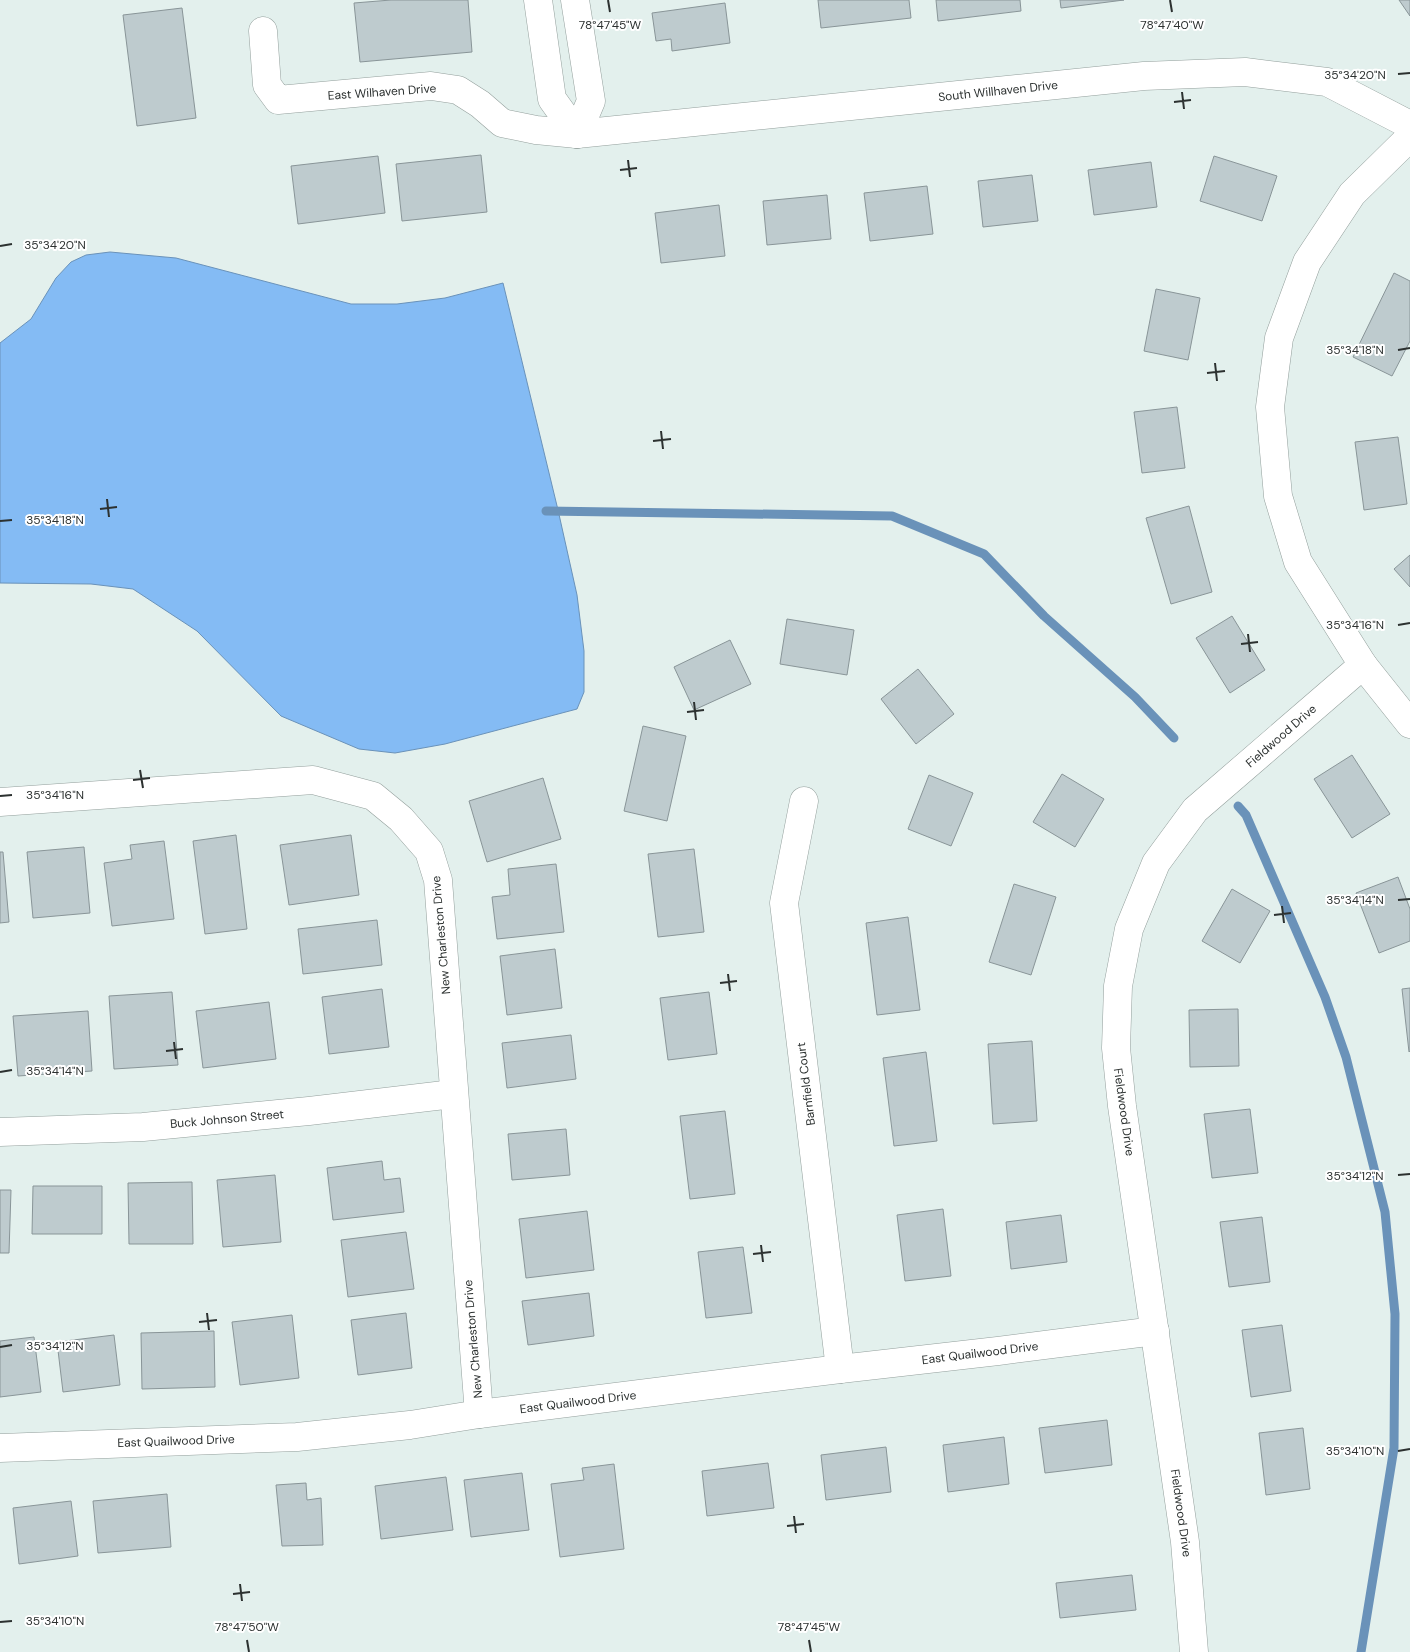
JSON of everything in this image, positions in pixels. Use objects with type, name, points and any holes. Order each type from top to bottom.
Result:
[{"type":"street","points":[[538,0],[552,99],[577,134]]},
{"type":"street","points":[[575,0],[591,101],[577,134]]},
{"type":"street","name":"East Wilhaven Drive","points":[[263,31],[266,86],[278,100],[430,86],[458,90],[480,104],[502,123],[536,130],[577,134]]},
{"type":"street","name":"South Willhaven Drive","points":[[577,134],[1144,76],[1244,72],[1327,82],[1410,125]]},
{"type":"street","points":[[1410,137],[1352,194],[1307,262],[1279,338],[1270,407],[1278,496],[1298,562],[1364,665],[1410,724]]},
{"type":"street","name":"Fieldwood Drive","points":[[1194,1652],[1185,1542],[1122,1106],[1116,1048],[1118,986],[1129,929],[1156,863],[1195,810],[1364,665]]},
{"type":"street","name":"New Charleston Drive","points":[[0,802],[313,780],[373,796],[401,819],[429,851],[438,880],[479,1414]]},
{"type":"street","name":"Barnfield Court","points":[[804,801],[784,904],[840,1369]]},
{"type":"street","name":"Buck Johnson Street","points":[[0,1132],[143,1127],[309,1111],[454,1094]]},
{"type":"street","name":"East Quailwood Drive","points":[[0,1448],[297,1437],[410,1425],[479,1414],[1155,1330]]},
{"type":"water","points":[[110,252],[176,258],[351,304],[397,304],[445,298],[503,283],[577,595],[584,651],[584,692],[577,709],[445,744],[395,753],[359,749],[281,716],[197,631],[133,589],[91,584],[0,583],[0,343],[31,319],[56,278],[71,262],[86,255]]},
{"type":"building","points":[[391,0],[468,0],[472,52],[360,62],[354,3]]},
{"type":"building","points":[[818,0],[909,0],[911,18],[821,28]]},
{"type":"building","points":[[936,0],[1020,0],[1021,11],[938,21]]},
{"type":"building","points":[[1060,0],[1124,0],[1061,8]]},
{"type":"building","points":[[1399,0],[1410,0],[1410,16]]},
{"type":"building","points":[[725,3],[730,43],[672,51],[671,39],[656,41],[652,13]]},
{"type":"building","points":[[182,8],[196,118],[137,126],[123,15]]},
{"type":"building","points":[[481,155],[487,212],[402,221],[396,164]]},
{"type":"building","points":[[378,156],[385,213],[298,224],[291,166]]},
{"type":"building","points":[[1214,156],[1277,176],[1262,221],[1200,201]]},
{"type":"building","points":[[1151,162],[1157,207],[1094,215],[1088,170]]},
{"type":"building","points":[[1032,175],[1038,221],[983,227],[978,181]]},
{"type":"building","points":[[927,186],[933,234],[870,241],[864,193]]},
{"type":"building","points":[[827,195],[831,239],[767,245],[763,201]]},
{"type":"building","points":[[719,205],[725,256],[661,263],[655,213]]},
{"type":"building","points":[[1394,273],[1410,281],[1410,341],[1392,376],[1353,357]]},
{"type":"building","points":[[1156,289],[1200,298],[1188,360],[1144,351]]},
{"type":"building","points":[[1177,407],[1185,468],[1142,473],[1134,412]]},
{"type":"building","points":[[1398,437],[1407,504],[1364,510],[1355,442]]},
{"type":"building","points":[[1189,506],[1212,592],[1171,604],[1146,518]]},
{"type":"building","points":[[1410,555],[1410,587],[1394,569]]},
{"type":"building","points":[[1232,616],[1265,670],[1230,693],[1196,638]]},
{"type":"building","points":[[787,619],[854,630],[847,675],[780,664]]},
{"type":"building","points":[[730,640],[751,684],[694,710],[674,667]]},
{"type":"building","points":[[918,669],[954,714],[916,744],[881,699]]},
{"type":"building","points":[[643,726],[686,736],[667,821],[624,811]]},
{"type":"building","points":[[1352,755],[1390,814],[1352,838],[1314,779]]},
{"type":"building","points":[[1062,774],[1104,799],[1075,847],[1033,822]]},
{"type":"building","points":[[929,775],[973,793],[951,846],[908,829]]},
{"type":"building","points":[[543,778],[561,839],[487,862],[469,801]]},
{"type":"building","points":[[236,835],[247,929],[205,934],[193,841]]},
{"type":"building","points":[[351,835],[359,895],[289,905],[280,845]]},
{"type":"building","points":[[164,841],[174,919],[112,926],[104,863],[132,859],[130,845]]},
{"type":"building","points":[[84,847],[90,913],[33,918],[27,852]]},
{"type":"building","points":[[694,849],[704,932],[658,937],[648,854]]},
{"type":"building","points":[[0,852],[3,852],[9,922],[0,923]]},
{"type":"building","points":[[556,864],[564,932],[497,939],[492,897],[510,895],[508,869]]},
{"type":"building","points":[[1398,877],[1410,909],[1410,941],[1379,953],[1356,893]]},
{"type":"building","points":[[1014,884],[1056,897],[1031,975],[989,962]]},
{"type":"building","points":[[1232,889],[1270,911],[1240,963],[1202,941]]},
{"type":"building","points":[[908,917],[920,1010],[877,1015],[866,923]]},
{"type":"building","points":[[377,920],[382,965],[303,974],[298,929]]},
{"type":"building","points":[[555,949],[562,1008],[507,1015],[500,956]]},
{"type":"building","points":[[1410,988],[1410,1051],[1409,1052],[1402,989]]},
{"type":"building","points":[[382,989],[389,1047],[329,1054],[322,997]]},
{"type":"building","points":[[172,992],[178,1065],[114,1069],[109,996]]},
{"type":"building","points":[[709,992],[717,1054],[668,1060],[660,998]]},
{"type":"building","points":[[269,1002],[276,1059],[203,1068],[196,1011]]},
{"type":"building","points":[[1238,1009],[1239,1066],[1190,1067],[1189,1010]]},
{"type":"building","points":[[88,1011],[92,1071],[18,1076],[13,1016]]},
{"type":"building","points":[[571,1035],[576,1079],[507,1088],[502,1043]]},
{"type":"building","points":[[1032,1041],[1037,1121],[993,1124],[988,1044]]},
{"type":"building","points":[[926,1052],[937,1141],[894,1146],[883,1058]]},
{"type":"building","points":[[1250,1109],[1258,1173],[1212,1178],[1204,1114]]},
{"type":"building","points":[[725,1111],[735,1194],[690,1199],[680,1116]]},
{"type":"building","points":[[566,1129],[570,1175],[512,1180],[508,1134]]},
{"type":"building","points":[[382,1161],[384,1180],[400,1178],[404,1212],[333,1220],[327,1168]]},
{"type":"building","points":[[275,1175],[281,1242],[223,1247],[217,1180]]},
{"type":"building","points":[[192,1182],[193,1244],[129,1244],[128,1183]]},
{"type":"building","points":[[33,1186],[102,1186],[102,1234],[32,1234]]},
{"type":"building","points":[[0,1190],[11,1190],[9,1253],[0,1253]]},
{"type":"building","points":[[943,1209],[951,1276],[905,1281],[897,1215]]},
{"type":"building","points":[[587,1211],[594,1270],[526,1278],[519,1219]]},
{"type":"building","points":[[1061,1215],[1067,1262],[1011,1269],[1006,1222]]},
{"type":"building","points":[[1262,1217],[1270,1282],[1229,1287],[1220,1222]]},
{"type":"building","points":[[406,1232],[414,1289],[348,1297],[341,1240]]},
{"type":"building","points":[[743,1247],[752,1313],[706,1318],[698,1252]]},
{"type":"building","points":[[589,1293],[594,1336],[528,1345],[522,1301]]},
{"type":"building","points":[[406,1313],[412,1368],[358,1375],[351,1320]]},
{"type":"building","points":[[292,1315],[299,1378],[240,1385],[232,1322]]},
{"type":"building","points":[[1282,1325],[1291,1391],[1251,1397],[1242,1330]]},
{"type":"building","points":[[214,1331],[215,1387],[142,1389],[141,1333]]},
{"type":"building","points":[[114,1335],[120,1385],[63,1392],[57,1342]]},
{"type":"building","points":[[34,1337],[41,1392],[0,1397],[0,1341]]},
{"type":"building","points":[[1107,1420],[1112,1465],[1045,1473],[1039,1428]]},
{"type":"building","points":[[1303,1428],[1310,1489],[1266,1495],[1259,1433]]},
{"type":"building","points":[[1004,1437],[1009,1484],[948,1492],[943,1445]]},
{"type":"building","points":[[886,1447],[891,1492],[826,1500],[821,1455]]},
{"type":"building","points":[[768,1463],[774,1508],[707,1516],[702,1471]]},
{"type":"building","points":[[614,1464],[624,1549],[560,1557],[551,1484],[584,1480],[582,1468]]},
{"type":"building","points":[[522,1473],[529,1530],[471,1537],[464,1480]]},
{"type":"building","points":[[446,1477],[453,1530],[381,1539],[375,1486]]},
{"type":"building","points":[[306,1483],[307,1500],[321,1498],[323,1545],[282,1546],[276,1485]]},
{"type":"building","points":[[167,1494],[171,1547],[98,1553],[93,1501]]},
{"type":"building","points":[[71,1501],[78,1556],[19,1564],[13,1508]]},
{"type":"building","points":[[1132,1575],[1136,1610],[1060,1618],[1056,1583]]},
{"type":"waterway","points":[[546,511],[892,516],[984,554],[1044,616],[1135,697],[1174,738]]},
{"type":"waterway","points":[[1238,806],[1246,815],[1325,997],[1346,1057],[1385,1212],[1395,1314],[1394,1448],[1361,1652]]}]
